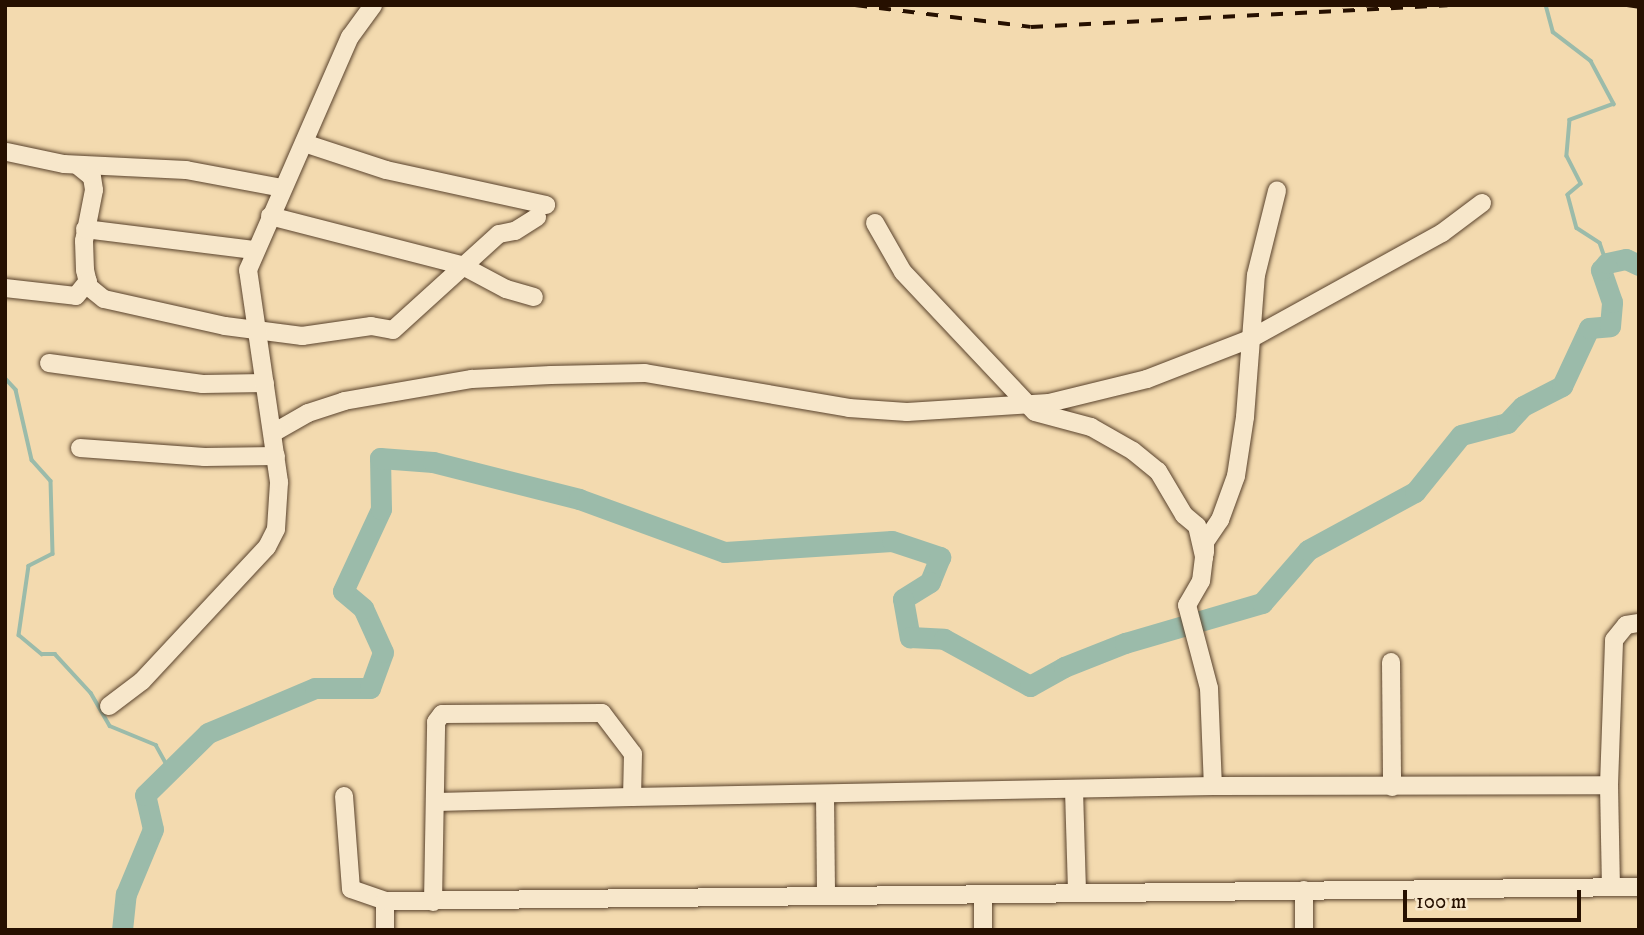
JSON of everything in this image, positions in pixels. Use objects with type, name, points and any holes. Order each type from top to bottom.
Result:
[{"type":"street","points":[[109,706],[142,681],[267,547],[279,512],[276,456],[248,270],[254,250],[350,37],[373,5]]},
{"type":"street","points":[[5,288],[104,299],[302,336],[370,327],[393,330],[443,289],[461,265],[499,234],[542,211],[386,170],[304,143]]},
{"type":"street","points":[[7,152],[77,165],[97,172],[186,170],[282,188]]},
{"type":"street","points":[[97,172],[85,229],[88,281],[104,299]]},
{"type":"street","points":[[1213,786],[1209,688],[1187,605],[1201,581],[1205,542],[1220,520],[1236,476],[1256,275],[1277,191]]},
{"type":"street","points":[[273,433],[308,413],[344,401],[472,379],[551,375],[645,373],[849,408],[907,412],[1029,404],[1147,379],[1250,339],[1442,233],[1482,203]]},
{"type":"street","points":[[270,216],[461,265],[506,289],[534,296]]},
{"type":"street","points":[[875,223],[903,272],[1029,404],[1046,418],[1091,427],[1158,471],[1184,515],[1198,526],[1204,557]]},
{"type":"street","points":[[85,229],[254,250]]},
{"type":"street","points":[[76,296],[88,281]]},
{"type":"street","points":[[49,363],[203,384],[265,383]]},
{"type":"street","points":[[80,448],[205,457],[276,456]]},
{"type":"street","points":[[1611,885],[1609,785],[1614,640],[1626,625],[1639,623]]},
{"type":"street","points":[[1391,662],[1392,787]]},
{"type":"street","points":[[433,902],[436,722],[445,714],[602,713],[634,756],[632,797]]},
{"type":"street","points":[[436,802],[1213,786],[1609,785]]},
{"type":"street","points":[[1074,790],[1077,892]]},
{"type":"street","points":[[344,796],[351,889],[385,901],[983,897],[1077,892],[1611,885],[1639,887]]},
{"type":"street","points":[[825,796],[826,896]]},
{"type":"street","points":[[1304,890],[1304,930]]},
{"type":"street","points":[[982,930],[983,897]]},
{"type":"street","points":[[384,930],[385,901]]},
{"type":"waterway","points":[[1546,5],[1553,32],[1591,61],[1614,104],[1570,120],[1567,156],[1581,184],[1568,195],[1577,228],[1600,243],[1607,263]]},
{"type":"waterway","points":[[122,930],[126,894],[153,829],[145,795],[208,733],[315,688],[370,688],[383,652],[363,608],[343,591],[381,509],[380,458],[433,462],[579,499],[725,552],[892,541],[940,557],[930,582],[903,599],[910,637],[944,639],[1030,686],[1064,667],[1125,643],[1262,603],[1308,550],[1415,492],[1461,435],[1507,423],[1523,406],[1562,386],[1589,328],[1610,326],[1612,302],[1601,270],[1607,263],[1626,259],[1639,265]]},
{"type":"waterway","points":[[5,378],[16,390],[32,460],[51,481],[53,554],[29,566],[19,635],[42,654],[55,654],[91,693],[110,726],[156,745],[170,770]]},
{"type":"railway","points":[[855,5],[1031,27],[1447,5]]},
{"type":"railway","points":[[1627,5],[1639,7]]}]
